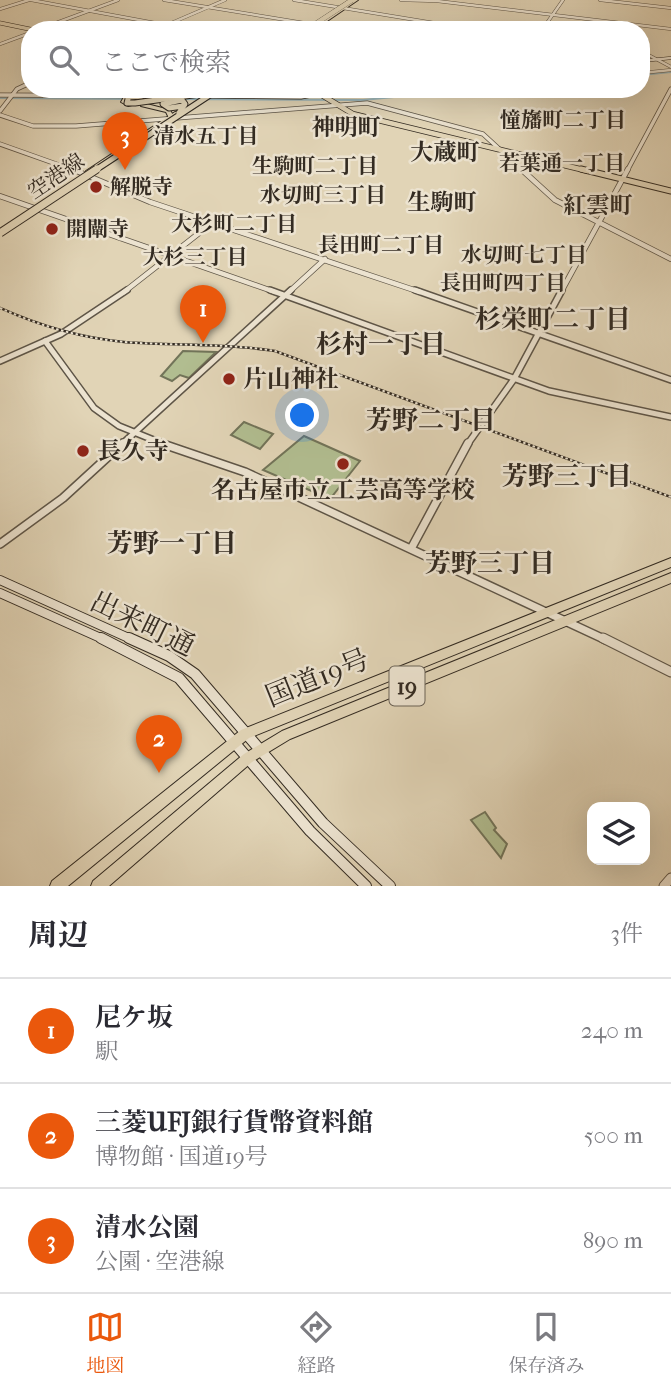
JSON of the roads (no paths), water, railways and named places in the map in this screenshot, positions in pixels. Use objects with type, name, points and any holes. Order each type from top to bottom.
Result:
[{"type":"highway","points":[[321,21],[353,0]]},
{"type":"highway","points":[[321,21],[353,0]]},
{"type":"highway","points":[[126,98],[121,102],[123,104],[159,108],[186,107],[202,98]]},
{"type":"highway","points":[[127,98],[124,103],[132,105],[149,99],[178,99],[182,100],[185,102],[185,103],[185,105],[164,107],[166,101],[182,100],[185,103],[185,104],[184,107],[141,140]]},
{"type":"highway","points":[[129,98],[123,103],[134,106],[146,102],[143,98]]},
{"type":"highway","points":[[132,98],[126,100],[134,104],[143,102]]},
{"type":"highway","points":[[167,99],[181,98]]},
{"type":"highway","name":"空港線","points":[[86,175],[203,98]]},
{"type":"highway","points":[[0,232],[204,98]]},
{"type":"highway","name":"空港線","points":[[0,232],[204,98]]},
{"type":"highway","points":[[141,140],[172,116],[170,112],[159,108]]},
{"type":"highway","name":"国道19号","points":[[57,886],[245,734],[546,610],[671,562]]},
{"type":"highway","name":"国道19号","points":[[98,886],[254,755],[286,736],[671,578]]},
{"type":"main road","points":[[0,23],[21,28]]},
{"type":"main road","points":[[650,61],[671,59]]},
{"type":"main road","points":[[328,98],[353,114],[671,190]]},
{"type":"main road","name":"出来町通","points":[[0,580],[182,665],[206,685],[245,734],[254,755],[310,831],[366,886]]},
{"type":"main road","name":"出来町通","points":[[0,593],[112,643],[178,678],[234,743],[254,755],[390,886]]},
{"type":"street","points":[[0,9],[30,0],[151,21]]},
{"type":"street","points":[[60,21],[118,0]]},
{"type":"street","points":[[164,0],[276,21]]},
{"type":"street","points":[[175,21],[225,0]]},
{"type":"street","points":[[294,0],[421,21]]},
{"type":"street","points":[[401,0],[603,21]]},
{"type":"street","points":[[548,21],[563,0]]},
{"type":"street","points":[[600,0],[671,8]]},
{"type":"street","points":[[650,27],[671,29]]},
{"type":"street","points":[[0,43],[21,35]]},
{"type":"street","points":[[650,56],[671,69]]},
{"type":"street","points":[[650,72],[671,69]]},
{"type":"street","points":[[412,547],[458,457],[514,379],[671,89]]},
{"type":"street","points":[[21,90],[0,113],[33,125],[46,126],[170,118],[333,102],[367,103],[394,110],[483,134],[542,190],[671,260]]},
{"type":"street","points":[[0,94],[21,96]]},
{"type":"street","points":[[13,96],[21,96]]},
{"type":"street","points":[[0,144],[86,175],[142,200],[325,259],[671,380]]},
{"type":"street","points":[[0,196],[284,297],[417,341],[514,379],[577,399],[671,417]]},
{"type":"street","points":[[0,360],[45,341],[94,313],[212,223]]},
{"type":"street","points":[[0,544],[63,498],[325,259]]},
{"type":"street","points":[[45,341],[59,356],[94,409],[135,432],[163,445],[206,456],[412,547],[671,672]]},
{"type":"street","points":[[664,886],[671,878]]},
{"type":"waterway","points":[[650,74],[671,72]]},
{"type":"waterway","points":[[0,98],[134,99]]},
{"type":"waterway","points":[[176,99],[385,98]]},
{"type":"railway","points":[[0,308],[30,320],[92,338],[275,351],[671,497]]},
{"type":"place","name":"清水公園","points":[[125,170]]},
{"type":"place","name":"解脱寺","points":[[96,187]]},
{"type":"place","name":"開闡寺","points":[[52,229]]},
{"type":"place","name":"尼ケ坂","points":[[203,343]]},
{"type":"place","name":"片山神社","points":[[229,379]]},
{"type":"place","name":"長久寺","points":[[83,451]]},
{"type":"place","name":"名古屋市立工芸高等学校","points":[[343,464]]},
{"type":"place","name":"三菱UFJ銀行貨幣資料館","points":[[159,773]]},
{"type":"district","name":"憧旛町二丁目","points":[[563,120]]},
{"type":"district","name":"神明町","points":[[346,127]]},
{"type":"district","name":"清水五丁目","points":[[206,136]]},
{"type":"district","name":"大蔵町","points":[[445,152]]},
{"type":"district","name":"若葉通一丁目","points":[[562,163]]},
{"type":"district","name":"生駒町二丁目","points":[[315,166]]},
{"type":"district","name":"水切町三丁目","points":[[323,195]]},
{"type":"district","name":"生駒町","points":[[442,202]]},
{"type":"district","name":"紅雲町","points":[[598,205]]},
{"type":"district","name":"大杉町二丁目","points":[[234,224]]},
{"type":"district","name":"長田町二丁目","points":[[381,245]]},
{"type":"district","name":"水切町七丁目","points":[[524,255]]},
{"type":"district","name":"大杉三丁目","points":[[195,257]]},
{"type":"district","name":"長田町四丁目","points":[[503,283]]},
{"type":"district","name":"杉栄町二丁目","points":[[553,319]]},
{"type":"district","name":"杉村一丁目","points":[[381,344]]},
{"type":"district","name":"芳野二丁目","points":[[431,420]]},
{"type":"district","name":"芳野三丁目","points":[[567,476]]},
{"type":"district","name":"芳野一丁目","points":[[172,543]]},
{"type":"district","name":"芳野三丁目","points":[[490,563]]}]
